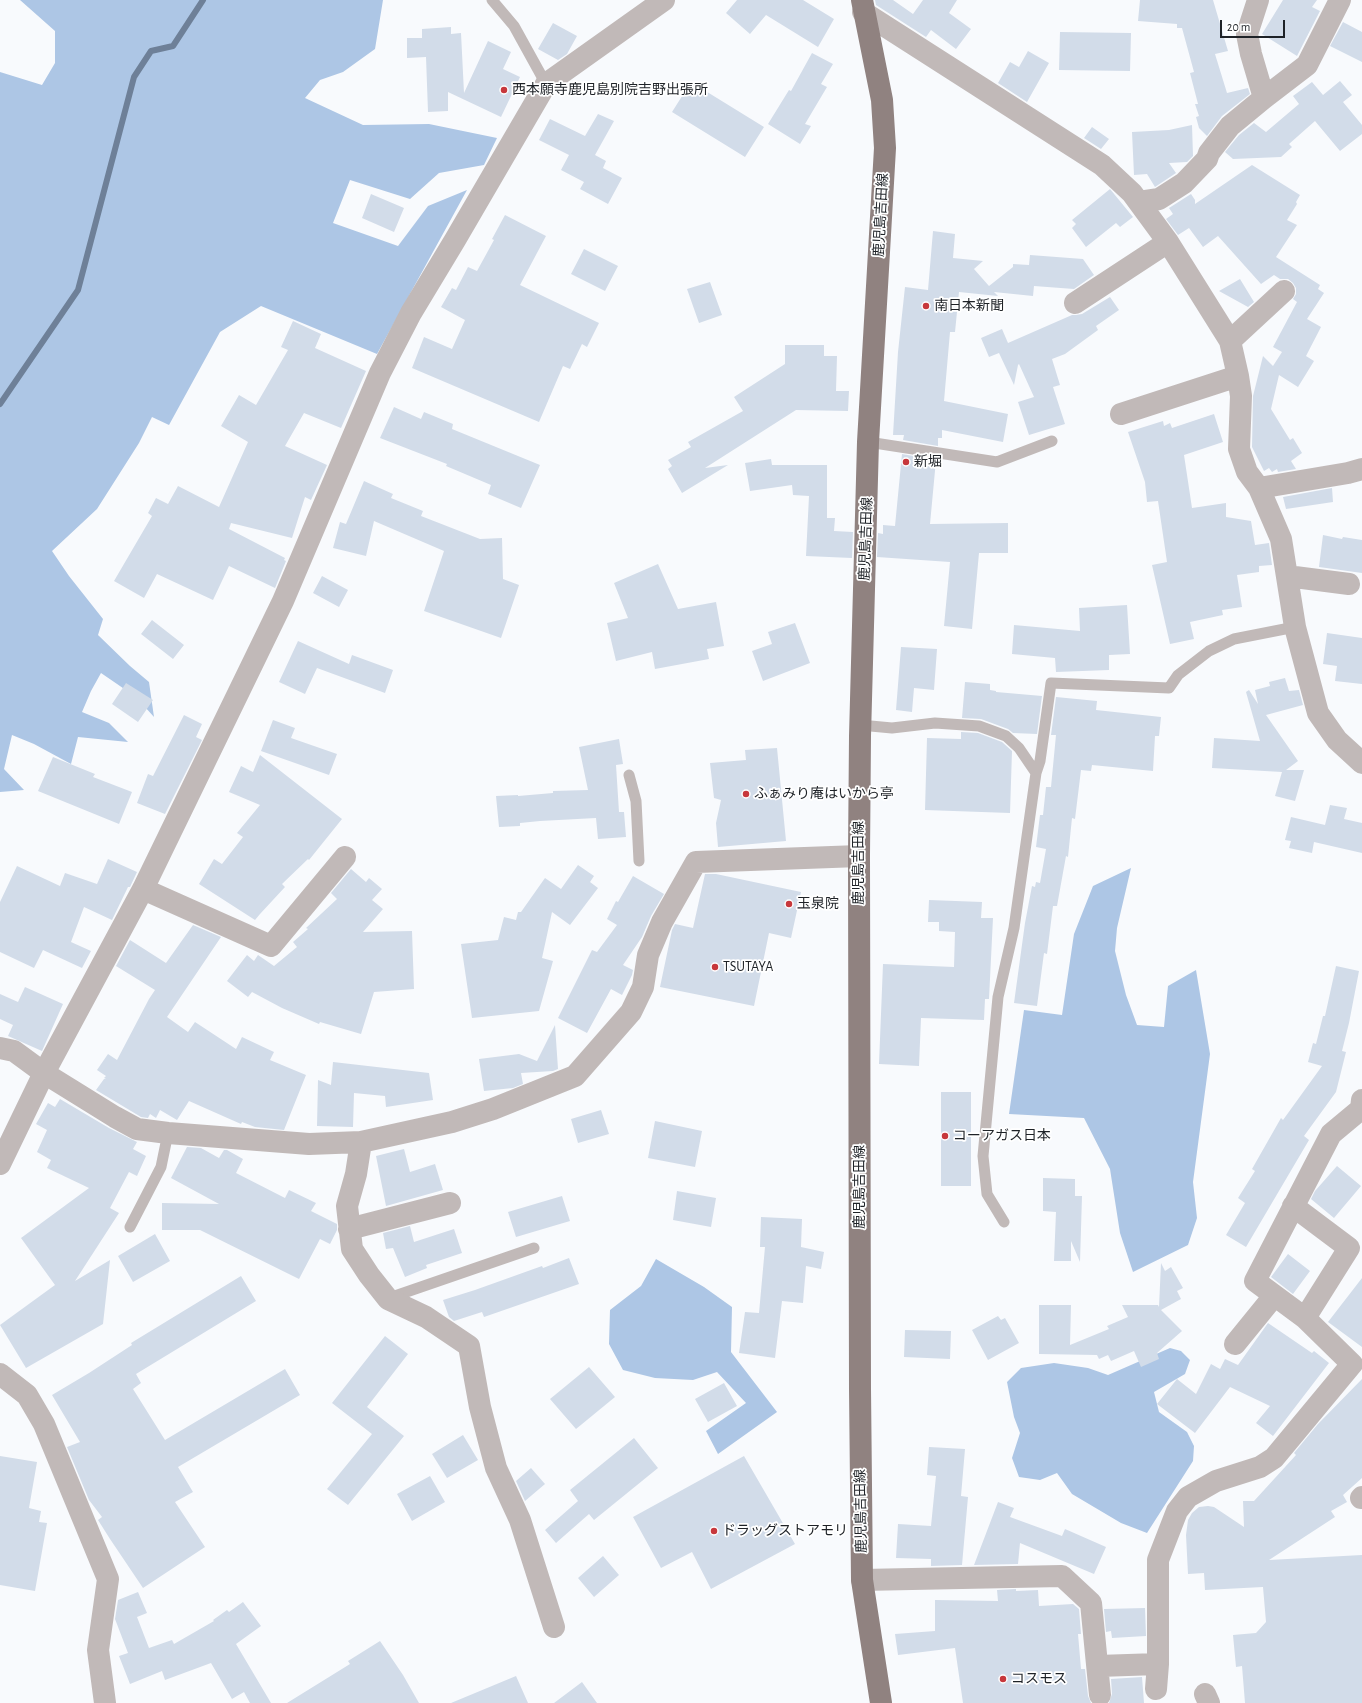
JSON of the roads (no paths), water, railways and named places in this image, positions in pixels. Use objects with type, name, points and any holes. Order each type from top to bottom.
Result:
[{"type":"main road","name":"鹿児島吉田線","points":[[863,6],[882,100],[885,148],[868,442],[860,725],[859,856],[860,1389],[862,1580],[881,1703]]},
{"type":"street","points":[[1,1161],[44,1073],[143,889],[283,602],[384,366],[410,313],[455,240],[546,84],[664,0]]},
{"type":"street","points":[[1258,0],[1248,34],[1251,54],[1264,98]]},
{"type":"street","points":[[1139,202],[1159,199],[1184,183],[1207,159],[1209,153],[1230,126],[1307,65],[1340,0]]},
{"type":"street","points":[[863,6],[1102,165],[1132,193],[1168,242],[1230,341],[1241,396],[1239,449],[1247,472],[1259,488],[1281,539],[1295,627],[1318,712],[1337,740],[1362,763]]},
{"type":"street","points":[[1075,303],[1168,242]]},
{"type":"street","points":[[1230,341],[1284,291]]},
{"type":"street","points":[[1121,414],[1238,376]]},
{"type":"street","points":[[1259,488],[1348,473],[1362,469]]},
{"type":"street","points":[[1287,576],[1349,584]]},
{"type":"street","points":[[0,1048],[14,1051],[44,1073],[136,1129],[168,1134],[309,1144],[361,1142],[452,1122],[493,1109],[575,1076],[631,1012],[643,987],[648,955],[662,922],[696,862],[859,856]]},
{"type":"street","points":[[143,889],[271,946],[345,858]]},
{"type":"street","points":[[1156,1689],[1158,1664],[1158,1560],[1177,1512],[1188,1497],[1216,1481],[1260,1467],[1274,1458],[1357,1368],[1304,1318],[1256,1282],[1293,1206],[1331,1134],[1361,1109],[1362,1100]]},
{"type":"street","points":[[361,1142],[356,1174],[347,1206],[352,1249],[369,1275],[388,1299],[426,1317],[469,1346],[480,1407],[496,1468],[520,1520],[554,1627]]},
{"type":"street","points":[[350,1229],[450,1203]]},
{"type":"street","points":[[1293,1206],[1349,1248],[1304,1318]]},
{"type":"street","points":[[1235,1344],[1274,1296]]},
{"type":"street","points":[[0,1374],[26,1395],[44,1424],[108,1579],[98,1650],[105,1703]]},
{"type":"street","points":[[862,1580],[1062,1576],[1091,1603],[1100,1695]]},
{"type":"street","points":[[1098,1666],[1158,1664]]},
{"type":"lane","points":[[492,0],[514,26],[546,84]]},
{"type":"lane","points":[[868,442],[997,462],[1052,441]]},
{"type":"lane","points":[[1004,1222],[987,1194],[983,1156],[998,997],[1014,928],[1036,773],[1040,761],[1051,683],[1169,688],[1178,675],[1209,651],[1234,640],[1295,627]]},
{"type":"lane","points":[[860,725],[892,728],[935,723],[979,726],[1006,736],[1019,748],[1036,773]]},
{"type":"lane","points":[[629,775],[636,801],[639,861]]},
{"type":"lane","points":[[130,1227],[162,1167],[168,1134]]},
{"type":"lane","points":[[388,1299],[534,1248]]},
{"type":"waterway","points":[[0,404],[78,290],[134,77],[151,51],[173,46],[203,0]]},
{"type":"place","name":"西本願寺鹿児島別院吉野出張所","points":[[504,90]]},
{"type":"place","name":"南日本新聞","points":[[926,306]]},
{"type":"place","name":"新堀","points":[[906,462]]},
{"type":"place","name":"ふぁみり庵はいから亭","points":[[746,794]]},
{"type":"place","name":"玉泉院","points":[[789,904]]},
{"type":"place","name":"TSUTAYA","points":[[715,967]]},
{"type":"place","name":"コーアガス日本","points":[[945,1136]]},
{"type":"place","name":"ドラッグストアモリ","points":[[714,1531]]},
{"type":"place","name":"コスモス","points":[[1003,1679]]}]
